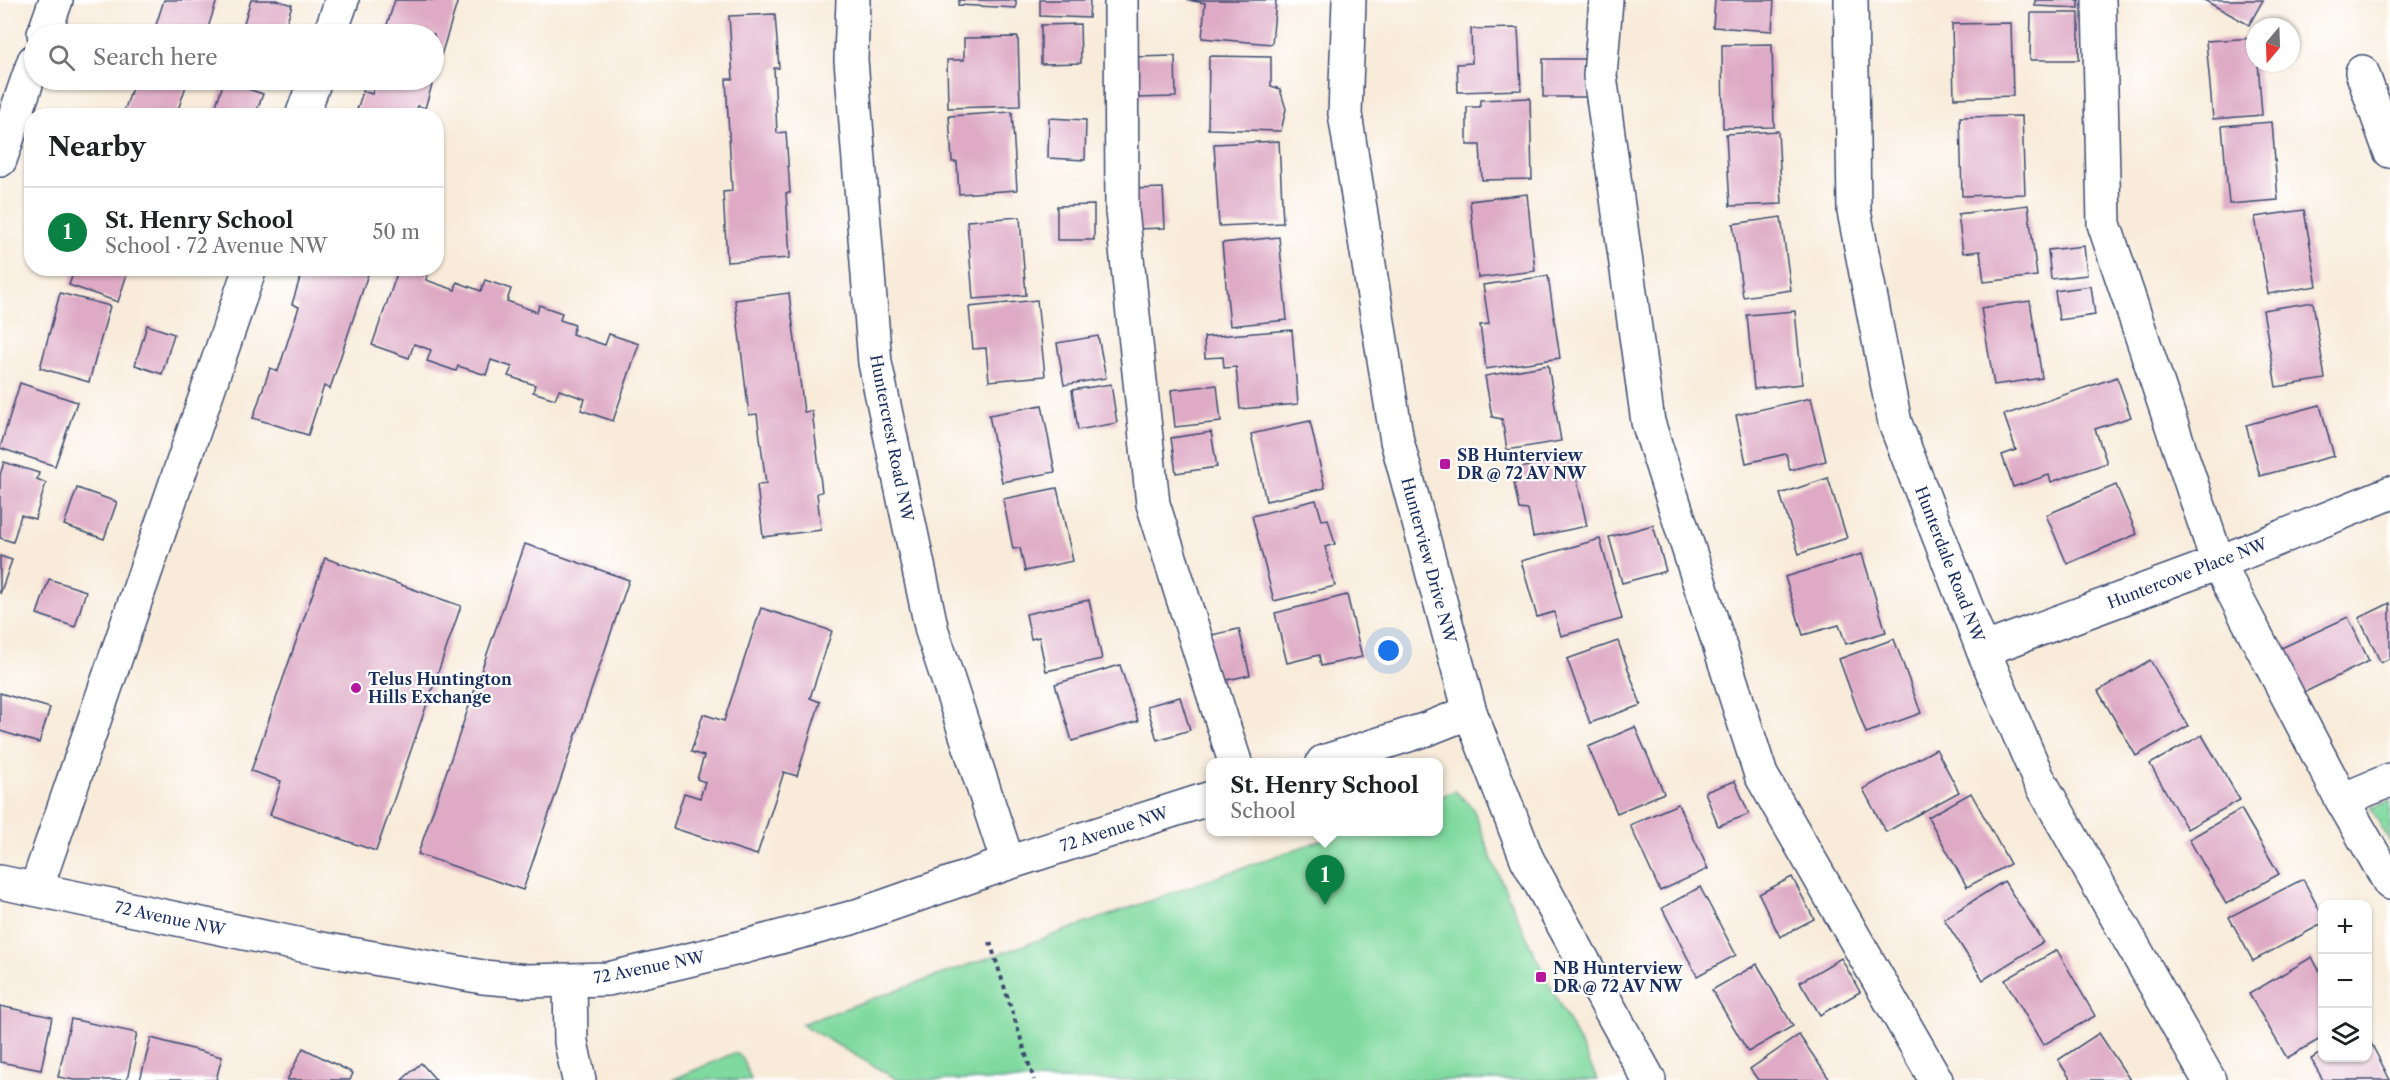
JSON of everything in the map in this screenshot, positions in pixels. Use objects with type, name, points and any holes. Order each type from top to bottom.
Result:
[{"type":"street","points":[[48,24],[56,0]]},
{"type":"street","points":[[334,24],[342,0]]},
{"type":"street","name":"Huntercrest Road NW","points":[[853,0],[851,60],[875,363],[932,631],[1008,863]]},
{"type":"street","points":[[1121,0],[1122,211],[1153,504],[1234,758]]},
{"type":"street","name":"Hunterview Drive NW","points":[[1349,0],[1346,114],[1397,441],[1470,712],[1527,858],[1649,1080]]},
{"type":"street","points":[[1606,0],[1600,76],[1648,422],[1761,775],[1936,1080]]},
{"type":"street","name":"Hunterdale Road NW","points":[[1851,0],[1854,211],[1895,423],[1983,650],[2038,778],[2210,1080]]},
{"type":"street","points":[[2099,0],[2104,224],[2218,563],[2342,800],[2390,883]]},
{"type":"street","points":[[2362,72],[2390,151]]},
{"type":"street","points":[[0,160],[9,107],[24,79]]},
{"type":"street","points":[[305,108],[311,90]]},
{"type":"street","points":[[36,889],[247,276]]},
{"type":"street","name":"Huntercove Place NW","points":[[1983,650],[2218,563],[2390,493]]},
{"type":"street","points":[[1336,758],[1427,729],[1470,712]]},
{"type":"street","points":[[2342,800],[2390,780]]},
{"type":"street","name":"72 Avenue NW","points":[[0,882],[316,948],[483,977],[528,981],[608,979],[743,947],[851,918],[1008,863],[1206,800]]},
{"type":"street","points":[[570,981],[571,1042],[579,1080]]},
{"type":"path","points":[[990,942],[1034,1080]]},
{"type":"green space","points":[[1455,791],[1473,808],[1492,860],[1532,949],[1598,1080],[898,1080],[801,1024],[1333,836],[1443,836],[1443,796]]},
{"type":"green space","points":[[2390,801],[2390,842],[2371,808]]},
{"type":"green space","points":[[732,1054],[738,1054],[743,1059],[751,1080],[672,1080]]},
{"type":"building","points":[[164,0],[217,0],[209,24],[156,24]]},
{"type":"building","points":[[251,0],[276,0],[292,5],[286,24],[244,24]]},
{"type":"building","points":[[395,0],[458,0],[444,46],[444,24],[387,24]]},
{"type":"building","points":[[959,0],[1016,0],[1016,8],[958,5]]},
{"type":"building","points":[[1040,0],[1090,0],[1089,18],[1040,16]]},
{"type":"building","points":[[1187,0],[1276,0],[1272,44],[1202,38],[1205,3]]},
{"type":"building","points":[[1715,0],[1774,0],[1772,31],[1713,27]]},
{"type":"building","points":[[2035,0],[2079,0],[2079,8],[2035,6]]},
{"type":"building","points":[[2204,0],[2263,0],[2253,18],[2246,18],[2246,23]]},
{"type":"building","points":[[2031,13],[2079,13],[2079,60],[2030,60]]},
{"type":"building","points":[[775,14],[779,68],[774,68],[777,133],[786,132],[790,193],[786,193],[790,258],[727,262],[723,192],[732,191],[726,79],[733,79],[729,16]]},
{"type":"building","points":[[2011,23],[2013,96],[1954,98],[1952,24]]},
{"type":"building","points":[[1080,24],[1081,63],[1041,64],[1041,25]]},
{"type":"building","points":[[1518,28],[1521,90],[1458,92],[1457,64],[1472,63],[1471,29]]},
{"type":"building","points":[[1018,37],[1020,106],[948,108],[947,60],[964,60],[964,38]]},
{"type":"building","points":[[2246,39],[2246,72],[2259,72],[2262,115],[2213,119],[2206,41]]},
{"type":"building","points":[[1772,44],[1774,127],[1723,128],[1722,45]]},
{"type":"building","points":[[1175,56],[1176,97],[1136,98],[1135,57]]},
{"type":"building","points":[[1209,56],[1271,57],[1271,86],[1280,89],[1286,109],[1281,131],[1208,129]]},
{"type":"building","points":[[1543,59],[1588,59],[1588,97],[1543,97]]},
{"type":"building","points":[[131,90],[185,90],[179,108],[125,108]]},
{"type":"building","points":[[221,90],[251,90],[263,94],[258,108],[215,108]]},
{"type":"building","points":[[373,90],[431,90],[425,108],[418,106],[417,108],[358,108],[363,91],[372,94]]},
{"type":"building","points":[[1530,98],[1532,179],[1482,180],[1480,145],[1467,145],[1467,107],[1480,107],[1480,100]]},
{"type":"building","points":[[1012,112],[1017,190],[959,194],[957,162],[952,162],[949,116]]},
{"type":"building","points":[[2022,116],[2025,194],[1962,196],[1960,117]]},
{"type":"building","points":[[1049,118],[1086,120],[1085,160],[1048,158]]},
{"type":"building","points":[[2272,122],[2278,200],[2229,204],[2222,126]]},
{"type":"building","points":[[1778,131],[1782,204],[1730,206],[1726,134]]},
{"type":"building","points":[[1279,141],[1283,223],[1219,226],[1214,144]]},
{"type":"building","points":[[1163,188],[1165,228],[1134,229],[1132,189]]},
{"type":"building","points":[[1527,194],[1535,271],[1478,278],[1470,201]]},
{"type":"building","points":[[1094,205],[1094,240],[1057,240],[1057,206]]},
{"type":"building","points":[[2028,205],[2037,276],[1984,282],[1980,251],[1963,253],[1958,214]]},
{"type":"building","points":[[2304,210],[2317,286],[2268,294],[2255,217]]},
{"type":"building","points":[[1020,217],[1026,295],[973,299],[967,221]]},
{"type":"building","points":[[1781,217],[1791,290],[1743,297],[1733,224]]},
{"type":"building","points":[[1279,237],[1287,320],[1230,326],[1222,243]]},
{"type":"building","points":[[2084,246],[2087,275],[2051,279],[2048,250]]},
{"type":"building","points":[[72,276],[126,276],[118,302],[69,285]]},
{"type":"building","points":[[301,276],[367,276],[330,389],[324,386],[308,435],[253,418],[270,368],[278,371],[299,307],[292,304]]},
{"type":"building","points":[[396,276],[427,276],[426,280],[455,290],[457,282],[481,291],[485,280],[511,289],[507,301],[537,312],[539,305],[562,313],[560,320],[575,325],[572,334],[605,345],[609,334],[639,344],[613,421],[581,410],[585,399],[559,390],[555,399],[533,392],[535,385],[508,376],[512,367],[491,360],[486,375],[458,366],[456,371],[427,361],[431,350],[414,344],[409,358],[372,345]]},
{"type":"building","points":[[1548,276],[1560,358],[1486,369],[1480,325],[1489,324],[1483,285]]},
{"type":"building","points":[[2091,286],[2095,315],[2059,320],[2055,291]]},
{"type":"building","points":[[60,293],[110,306],[89,382],[40,368]]},
{"type":"building","points":[[789,293],[804,412],[812,411],[822,492],[817,493],[821,530],[763,537],[757,485],[766,484],[757,414],[749,415],[735,300]]},
{"type":"building","points":[[1037,300],[1045,376],[989,381],[986,348],[973,349],[969,307]]},
{"type":"building","points":[[2030,301],[2042,378],[1994,385],[1981,308]]},
{"type":"building","points":[[2313,302],[2325,379],[2276,387],[2263,310]]},
{"type":"building","points":[[1795,311],[1802,384],[1754,389],[1747,315]]},
{"type":"building","points":[[147,325],[174,334],[162,374],[135,365]]},
{"type":"building","points":[[1292,330],[1298,404],[1240,409],[1236,367],[1224,368],[1223,357],[1205,358],[1204,337]]},
{"type":"building","points":[[1098,336],[1106,378],[1064,385],[1057,343]]},
{"type":"building","points":[[1548,365],[1561,441],[1507,450],[1502,419],[1492,417],[1485,376]]},
{"type":"building","points":[[2117,377],[2131,417],[2095,429],[2107,463],[2051,482],[2049,475],[2013,487],[2002,455],[2016,450],[2004,415]]},
{"type":"building","points":[[20,383],[77,402],[55,466],[0,448]]},
{"type":"building","points":[[1111,384],[1117,423],[1078,430],[1072,390]]},
{"type":"building","points":[[1217,385],[1221,422],[1175,427],[1171,390]]},
{"type":"building","points":[[1811,398],[1826,461],[1790,470],[1786,454],[1746,463],[1736,415]]},
{"type":"building","points":[[1042,405],[1055,472],[1002,482],[989,415]]},
{"type":"building","points":[[2320,405],[2334,456],[2260,476],[2246,425]]},
{"type":"building","points":[[1310,421],[1325,488],[1266,501],[1251,434]]},
{"type":"building","points":[[1211,432],[1217,467],[1176,473],[1171,438]]},
{"type":"building","points":[[1572,457],[1587,526],[1533,537],[1528,510],[1519,509],[1514,483],[1522,481],[1520,468]]},
{"type":"building","points":[[4,462],[39,473],[37,479],[46,483],[35,519],[21,515],[13,542],[0,538],[0,475]]},
{"type":"building","points":[[1828,478],[1847,538],[1799,554],[1780,494]]},
{"type":"building","points":[[2116,485],[2137,534],[2067,564],[2046,515]]},
{"type":"building","points":[[77,488],[117,502],[104,539],[64,525]]},
{"type":"building","points":[[1057,488],[1073,561],[1025,571],[1020,548],[1013,549],[1003,499]]},
{"type":"building","points":[[1316,500],[1322,520],[1328,519],[1335,544],[1325,547],[1335,586],[1274,601],[1252,516]]},
{"type":"building","points":[[1653,525],[1666,571],[1622,583],[1609,537]]},
{"type":"building","points":[[1600,539],[1622,619],[1561,636],[1554,612],[1537,617],[1521,561]]},
{"type":"building","points":[[525,544],[629,580],[523,890],[418,854]]},
{"type":"building","points":[[1862,554],[1886,632],[1846,644],[1839,625],[1803,635],[1785,577]]},
{"type":"building","points":[[0,556],[12,560],[0,594]]},
{"type":"building","name":"Telus Huntington Hills Exchange","points":[[325,558],[461,606],[376,851],[270,815],[281,781],[251,771]]},
{"type":"building","points":[[49,579],[86,591],[75,627],[37,614]]},
{"type":"building","points":[[1347,595],[1362,657],[1321,666],[1319,655],[1287,663],[1275,613]]},
{"type":"building","points":[[1089,600],[1102,659],[1046,671],[1039,637],[1031,639],[1026,614]]},
{"type":"building","points":[[2390,603],[2390,658],[2381,663],[2359,618]]},
{"type":"building","points":[[761,608],[832,631],[810,698],[820,702],[797,776],[784,772],[757,855],[673,828],[684,793],[700,798],[705,782],[697,779],[704,756],[691,752],[703,714],[724,721]]},
{"type":"building","points":[[2348,617],[2369,661],[2299,695],[2277,650]]},
{"type":"building","points":[[1239,629],[1250,675],[1218,682],[1207,636]]},
{"type":"building","points":[[1894,639],[1921,713],[1866,733],[1839,659]]},
{"type":"building","points":[[1618,641],[1641,705],[1590,723],[1567,659]]},
{"type":"building","points":[[2150,660],[2188,726],[2136,756],[2098,691]]},
{"type":"building","points":[[1120,665],[1138,721],[1072,741],[1055,684]]},
{"type":"building","points":[[0,693],[50,708],[39,743],[0,731]]},
{"type":"building","points":[[1180,697],[1190,730],[1157,740],[1147,706]]},
{"type":"building","points":[[1635,727],[1664,793],[1617,813],[1588,747]]},
{"type":"building","points":[[2202,735],[2240,800],[2187,829],[2150,764]]},
{"type":"building","points":[[1936,749],[1959,792],[1886,832],[1863,789]]},
{"type":"building","points":[[1735,781],[1749,814],[1718,826],[1705,792]]},
{"type":"building","points":[[1971,793],[2010,864],[1967,887],[1928,817]]},
{"type":"building","points":[[1678,804],[1708,869],[1660,891],[1630,825]]},
{"type":"building","points":[[2241,809],[2279,874],[2226,904],[2189,839]]},
{"type":"building","points":[[1792,877],[1814,919],[1780,937],[1759,894]]},
{"type":"building","points":[[2303,879],[2318,907],[2318,926],[2253,961],[2229,917]]},
{"type":"building","points":[[2004,881],[2043,942],[1983,980],[1944,919]]},
{"type":"building","points":[[1700,887],[1736,955],[1697,976],[1662,908]]},
{"type":"building","points":[[2057,950],[2095,1016],[2043,1045],[2005,980]]},
{"type":"building","points":[[2312,957],[2318,968],[2318,1040],[2287,1058],[2249,994]]},
{"type":"building","points":[[1841,958],[1860,992],[1820,1015],[1800,982]]},
{"type":"building","points":[[1757,964],[1793,1026],[1748,1052],[1712,990]]},
{"type":"building","points":[[0,1006],[52,1017],[41,1070],[0,1062]]},
{"type":"building","points":[[71,1019],[137,1033],[127,1080],[74,1080],[58,1077]]},
{"type":"building","points":[[2099,1033],[2130,1080],[2071,1080],[2058,1060]]},
{"type":"building","points":[[1799,1035],[1830,1080],[1758,1080],[1750,1069]]},
{"type":"building","points":[[151,1038],[222,1057],[216,1080],[140,1080]]},
{"type":"building","points":[[2372,1045],[2390,1080],[2323,1080],[2311,1059],[2318,1055],[2318,1062],[2372,1062]]},
{"type":"building","points":[[303,1048],[353,1073],[350,1080],[287,1080]]},
{"type":"building","points":[[421,1063],[436,1080],[402,1080]]},
{"type":"place","name":"SB Hunterview DR @ 72 AV NW","points":[[1445,464]]},
{"type":"place","name":"Telus Huntington Hills Exchange","points":[[356,688]]},
{"type":"place","name":"St. Henry School","points":[[1325,905]]},
{"type":"place","name":"NB Hunterview DR @ 72 AV NW","points":[[1541,977]]}]
